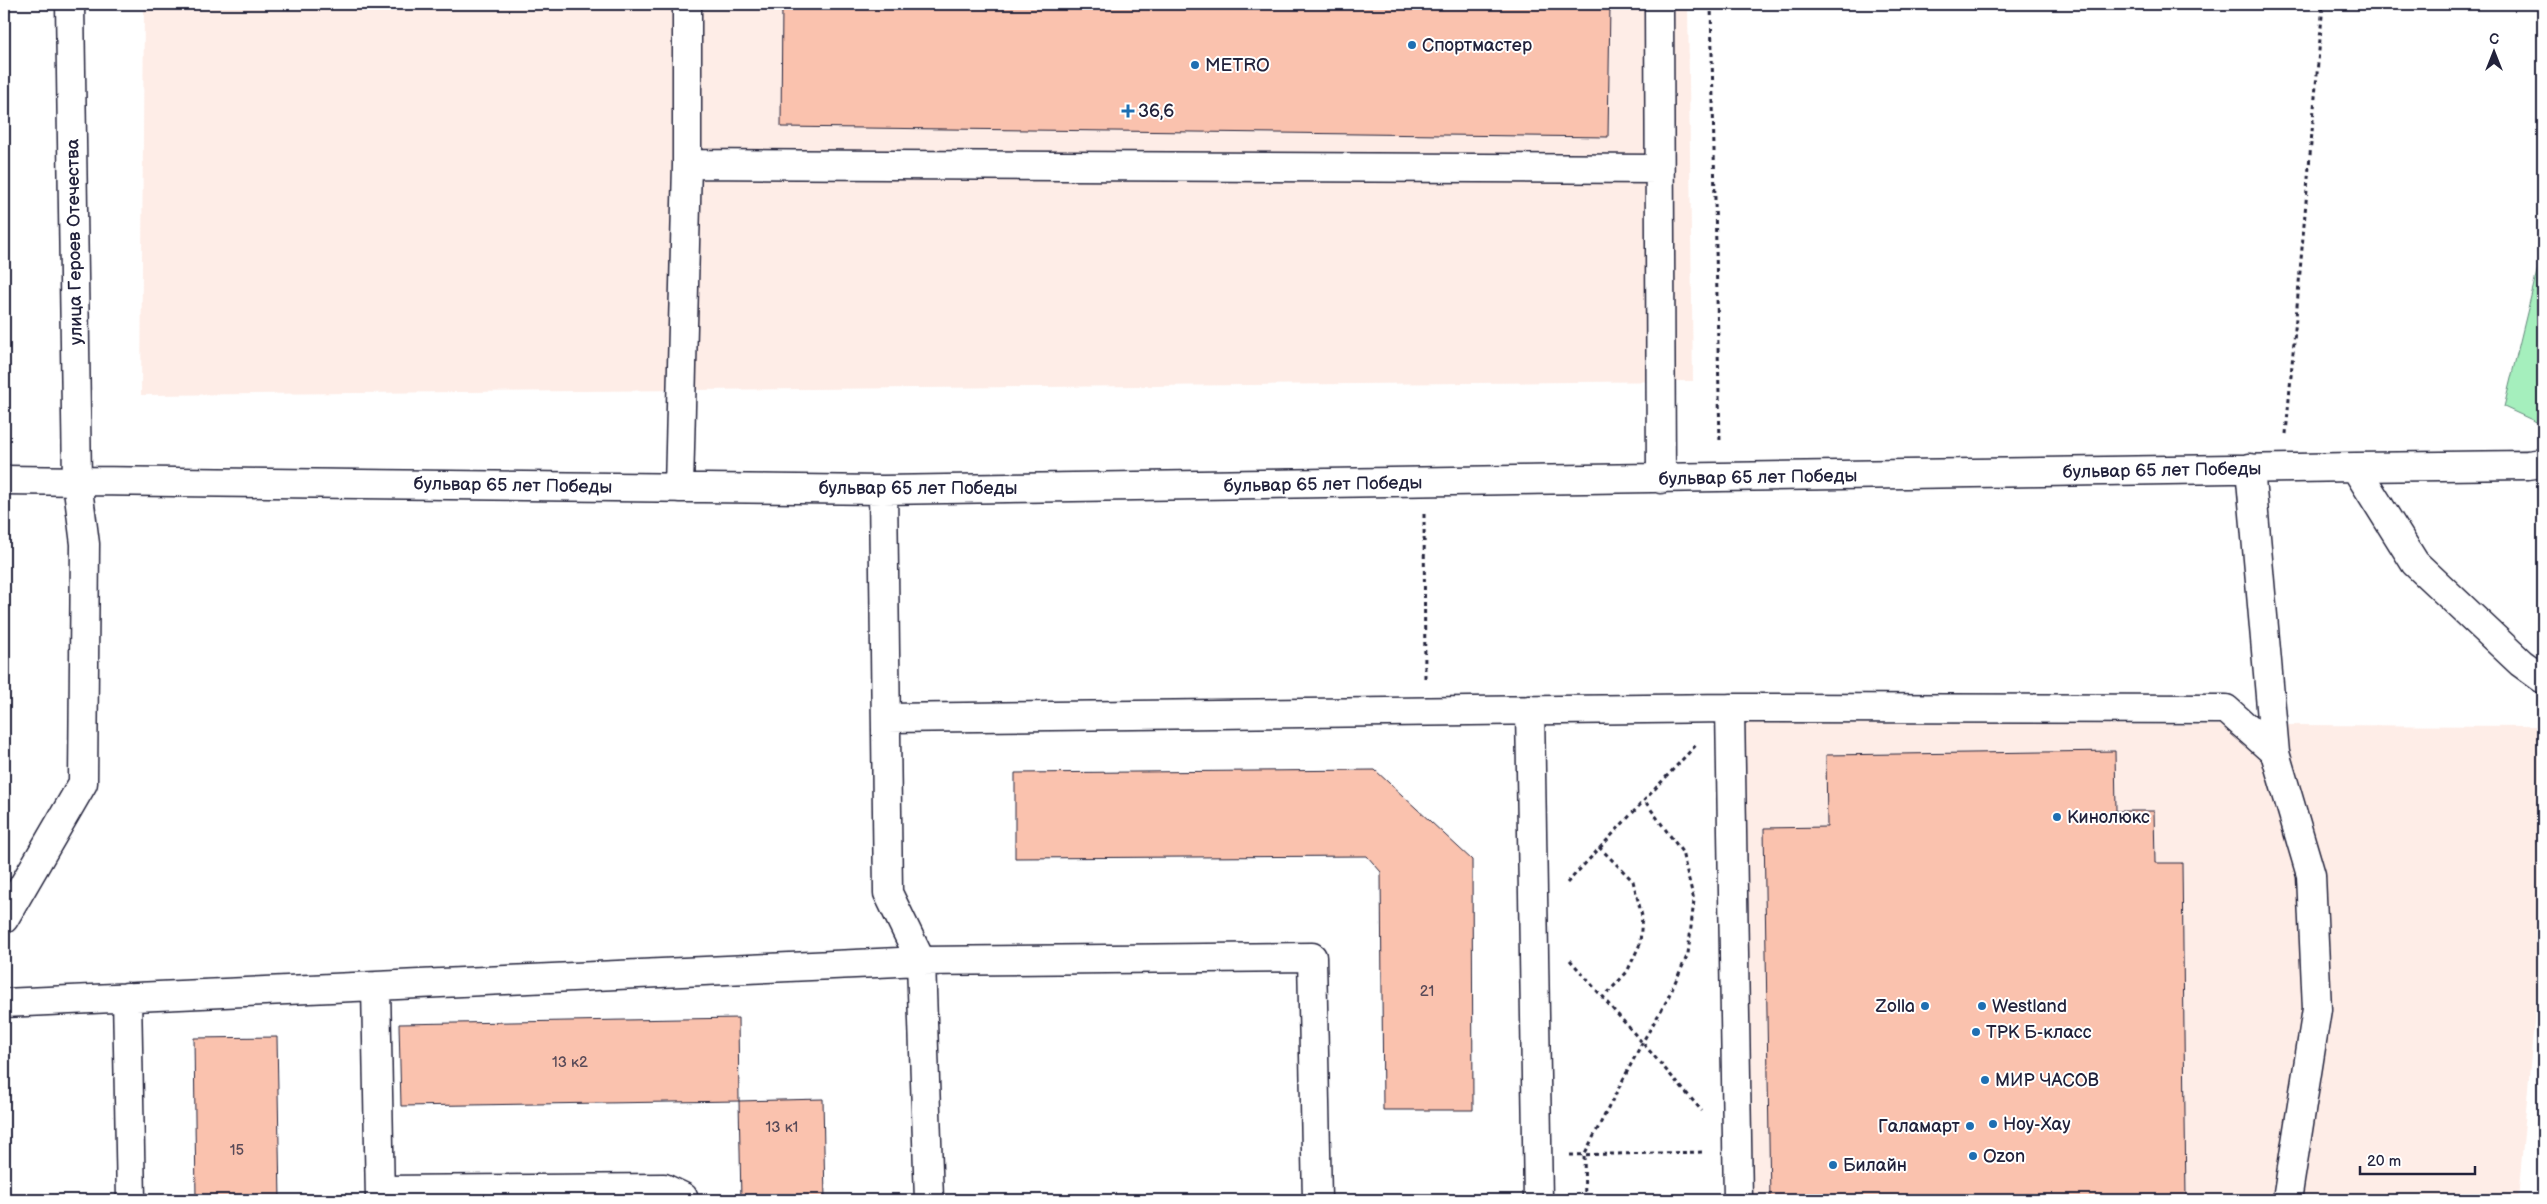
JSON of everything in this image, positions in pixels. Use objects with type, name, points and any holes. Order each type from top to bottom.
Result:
[{"type":"street","name":"улица Героев Отечества","points":[[4,919],[83,783],[85,544],[77,481],[70,4]]},
{"type":"street","points":[[679,488],[687,164],[687,4]]},
{"type":"street","points":[[1659,4],[1661,479]]},
{"type":"street","points":[[687,164],[1659,170]]},
{"type":"street","name":"бульвар 65 лет Победы","points":[[4,480],[883,490],[1661,479],[2518,465],[2543,463]]},
{"type":"street","points":[[2355,467],[2415,563],[2520,663],[2543,679]]},
{"type":"street","points":[[2250,468],[2275,753],[2311,876],[2317,1009],[2288,1200]]},
{"type":"street","points":[[883,490],[888,893],[921,961],[929,1200]]},
{"type":"street","points":[[887,718],[1730,708],[2226,709],[2275,753]]},
{"type":"street","points":[[1730,708],[1738,1200]]},
{"type":"street","points":[[1530,710],[1538,1200]]},
{"type":"street","points":[[4,1003],[921,961],[1312,957],[1317,1200]]},
{"type":"street","points":[[376,986],[380,1195],[664,1188],[683,1197],[684,1200]]},
{"type":"street","points":[[127,997],[131,1200]]},
{"type":"path","points":[[1711,4],[1721,478]]},
{"type":"path","points":[[2283,468],[2323,4]]},
{"type":"path","points":[[1424,482],[1425,711]]},
{"type":"path","points":[[1730,708],[1534,918],[1737,1151]]},
{"type":"path","points":[[1585,1200],[1584,1155],[1642,1042],[1666,1002],[1688,954],[1694,900],[1682,852],[1644,800]]},
{"type":"path","points":[[1599,847],[1633,881],[1642,916],[1640,944],[1627,972],[1603,998]]},
{"type":"path","points":[[1538,1155],[1737,1151]]},
{"type":"shaded area","points":[[144,4],[1688,4],[1693,381],[141,395]]},
{"type":"shaded area","points":[[1742,723],[2543,726],[2543,921],[2518,1200],[1749,1200]]},
{"type":"green space","points":[[2543,247],[2543,425],[2504,407]]},
{"type":"building","name":"METRO","points":[[782,4],[1610,4],[1608,137],[781,127]]},
{"type":"building","name":"ТРК Б-класс","points":[[2115,751],[2116,811],[2154,811],[2155,863],[2182,863],[2186,1200],[1770,1200],[1764,828],[1827,827],[1826,755]]},
{"type":"building","points":[[1375,770],[1472,860],[1473,1110],[1383,1110],[1381,872],[1367,856],[1015,858],[1015,773]]},
{"type":"building","points":[[738,1018],[739,1101],[401,1106],[399,1024]]},
{"type":"building","points":[[277,1037],[280,1200],[196,1200],[194,1038]]},
{"type":"building","points":[[823,1099],[825,1200],[741,1200],[739,1101]]},
{"type":"place","name":"Спортмастер","points":[[1412,45]]},
{"type":"place","name":"METRO","points":[[1195,65]]},
{"type":"place","name":"36,6","points":[[1128,111]]},
{"type":"place","name":"Кинолюкс","points":[[2057,817]]},
{"type":"place","name":"Zolla","points":[[1925,1006]]},
{"type":"place","name":"Westland","points":[[1982,1006]]},
{"type":"place","name":"ТРК Б-класс","points":[[1976,1032]]},
{"type":"place","name":"МИР ЧАСОВ","points":[[1985,1080]]},
{"type":"place","name":"Ноу-Хау","points":[[1993,1124]]},
{"type":"place","name":"Галамарт","points":[[1970,1126]]},
{"type":"place","name":"Ozon","points":[[1973,1156]]},
{"type":"place","name":"Билайн","points":[[1833,1165]]}]
